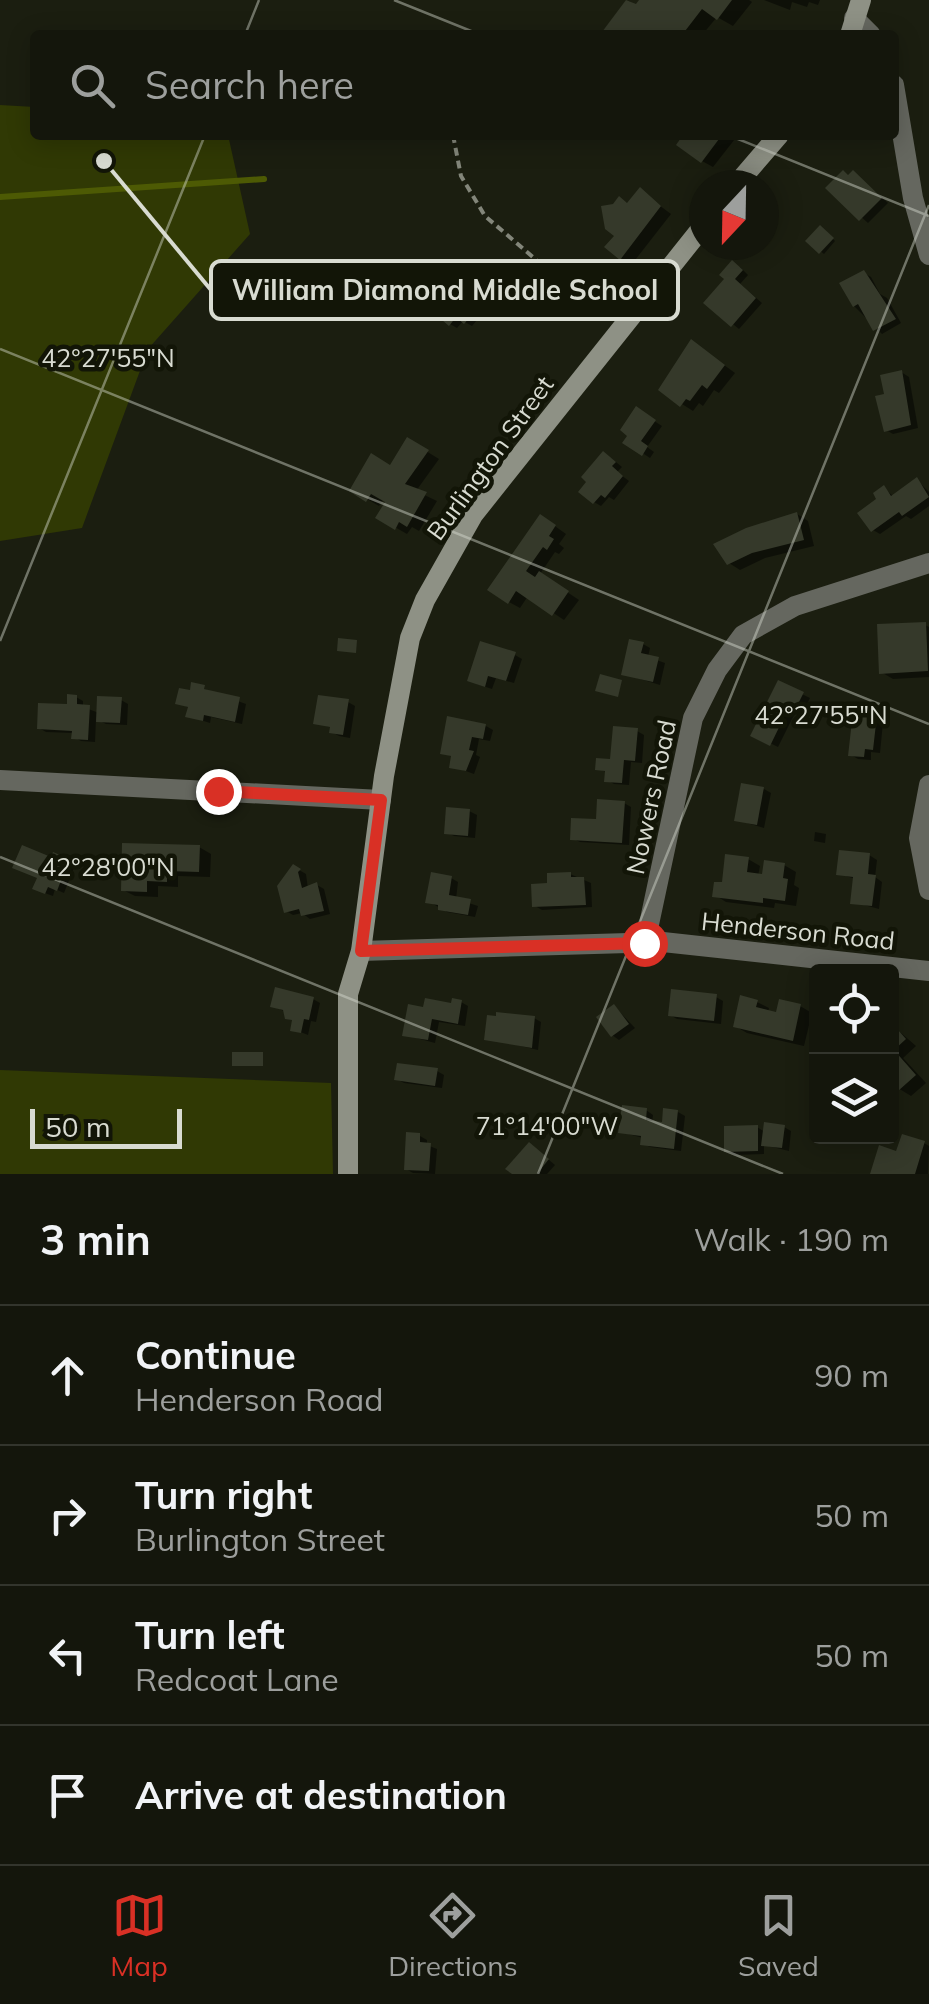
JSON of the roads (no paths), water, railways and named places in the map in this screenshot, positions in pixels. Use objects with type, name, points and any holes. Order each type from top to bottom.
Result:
[{"type":"main road","points":[[749,170],[776,140]]},
{"type":"main road","name":"Burlington Street","points":[[348,1174],[348,994],[361,951],[381,800],[410,638],[424,600],[473,515],[689,243]]},
{"type":"street","points":[[899,113],[929,255]]},
{"type":"street","name":"Nowers Road","points":[[644,943],[692,718],[717,670],[743,635],[795,606],[929,563]]},
{"type":"street","points":[[0,780],[381,800]]},
{"type":"street","points":[[929,785],[919,838],[929,890]]},
{"type":"street","name":"Henderson Road","points":[[361,951],[663,942],[929,970]]},
{"type":"waterway","points":[[0,197],[264,179]]},
{"type":"place","name":"William Diamond Middle School","points":[[104,161]]}]
